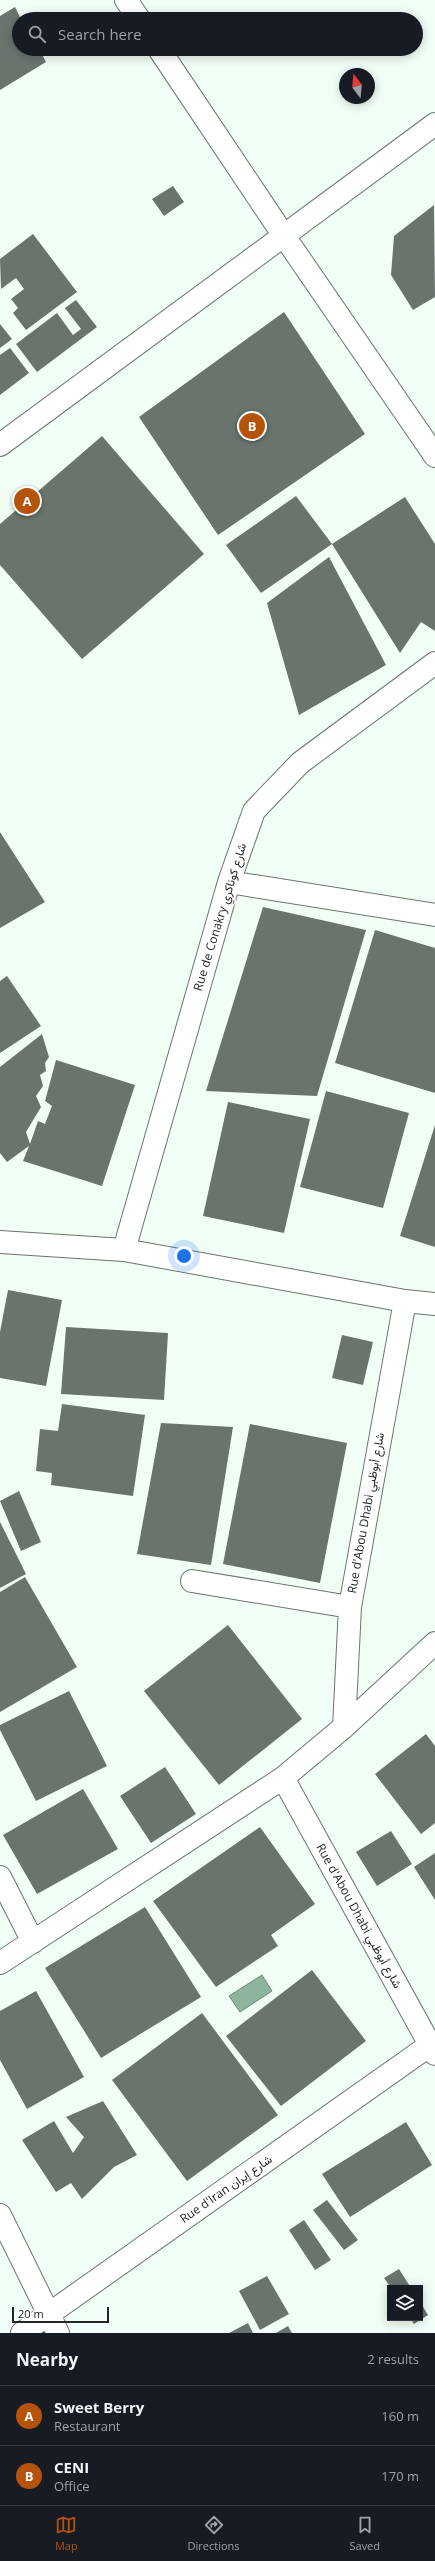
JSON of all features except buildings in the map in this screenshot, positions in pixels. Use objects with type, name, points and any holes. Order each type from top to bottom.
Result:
[{"type":"street","points":[[126,0],[134,12]]},
{"type":"street","points":[[164,56],[284,236],[435,456]]},
{"type":"street","points":[[0,445],[435,124]]},
{"type":"street","name":"Rue de Conakry شارع كوناكري","points":[[124,1250],[229,882],[254,811],[300,763],[435,663]]},
{"type":"street","points":[[229,882],[435,915]]},
{"type":"street","points":[[0,1242],[124,1250],[405,1301],[435,1304]]},
{"type":"street","name":"Rue d'Abou Dhabi شارع أبوظبي","points":[[344,1727],[350,1606],[405,1301]]},
{"type":"street","points":[[192,1581],[350,1606]]},
{"type":"street","points":[[0,1963],[283,1778],[344,1727],[435,1643]]},
{"type":"street","name":"Rue d'Abou Dhabi شارع أبوظبي","points":[[283,1778],[432,2049]]},
{"type":"street","points":[[0,1877],[32,1942]]},
{"type":"street","name":"Rue d'Iran شارع إيران","points":[[22,2333],[53,2324],[432,2049]]},
{"type":"street","points":[[0,2215],[53,2324]]},
{"type":"shaded area","points":[[262,1975],[272,1991],[240,2012],[229,1996]]},
{"type":"place","name":"CENI","points":[[252,426]]},
{"type":"place","name":"Sweet Berry","points":[[27,501]]}]
